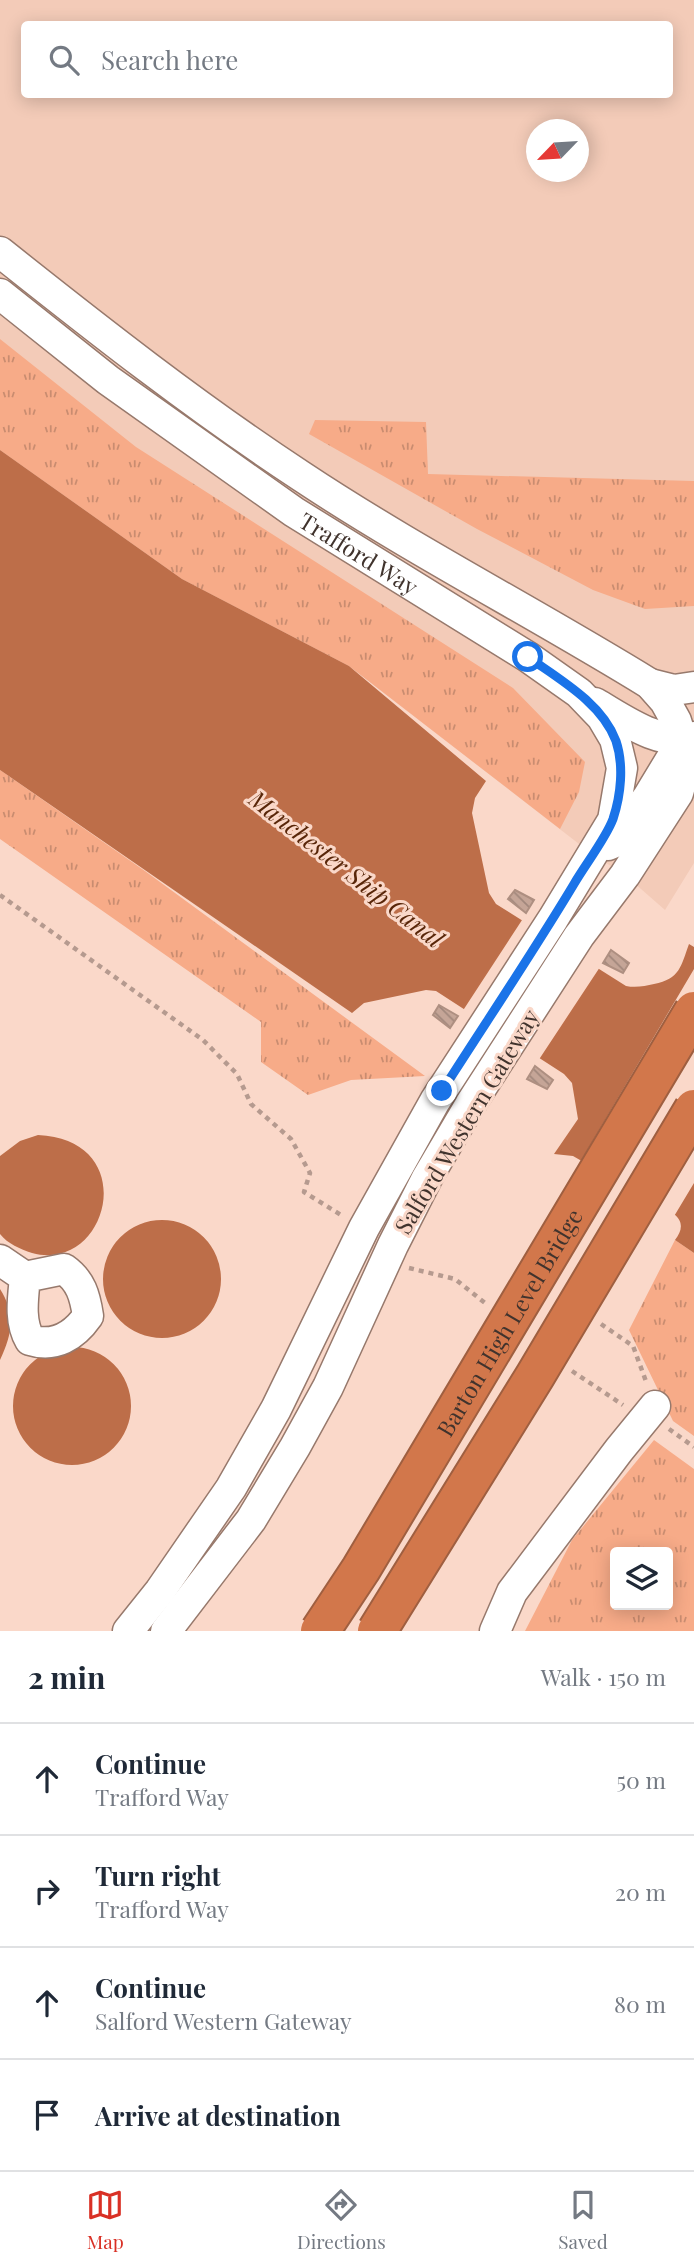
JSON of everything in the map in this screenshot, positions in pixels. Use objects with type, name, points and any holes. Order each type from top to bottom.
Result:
[{"type":"highway","name":"Barton High Level Bridge","points":[[320,1631],[361,1569],[694,1011]]},
{"type":"highway","points":[[377,1631],[535,1376],[694,1108]]},
{"type":"street","name":"Trafford Way","points":[[0,252],[214,418],[302,477],[400,539],[650,684]]},
{"type":"street","name":"Trafford Way","points":[[0,294],[108,380],[283,505],[528,657],[579,693],[602,717],[615,739],[622,768],[612,820],[592,854]]},
{"type":"street","points":[[650,684],[674,690],[694,687]]},
{"type":"street","name":"Salford Western Gateway","points":[[166,1631],[251,1520],[328,1387],[427,1178],[579,936],[625,874],[686,782],[684,772],[690,733],[676,720],[665,701],[650,684]]},
{"type":"street","points":[[579,693],[643,730],[690,733],[615,842],[592,854]]},
{"type":"street","name":"Salford Western Gateway","points":[[128,1631],[160,1591],[232,1488],[276,1409],[364,1228],[435,1101],[592,854]]},
{"type":"street","points":[[0,1260],[24,1277]]},
{"type":"street","points":[[495,1631],[512,1592],[655,1406]]},
{"type":"path","points":[[0,895],[203,1040],[237,1074],[251,1104],[291,1139],[310,1173],[304,1192],[339,1214]]},
{"type":"path","points":[[590,1317],[633,1346],[655,1406],[666,1427],[694,1447]]},
{"type":"shaded area","points":[[0,0],[694,0],[694,863],[665,910],[625,875],[592,854],[349,666],[182,579],[0,450]]},
{"type":"green space","points":[[0,339],[136,447],[513,688],[585,762],[579,792],[560,829],[349,666],[182,579],[0,450]]},
{"type":"green space","points":[[315,420],[426,422],[428,474],[694,481],[694,606],[645,609],[593,590],[477,529],[309,434]]},
{"type":"green space","points":[[0,770],[145,871],[425,1076],[351,1080],[308,1095],[261,1062],[261,1022],[0,839]]},
{"type":"green space","points":[[675,1240],[694,1253],[694,1436],[673,1421],[629,1330]]},
{"type":"green space","points":[[654,1440],[694,1469],[694,1631],[525,1631],[572,1540]]},
{"type":"water","name":"Manchester Ship Canal","points":[[0,450],[182,579],[349,666],[486,781],[475,798],[472,813],[489,893],[496,904],[626,986],[644,986],[669,979],[678,970],[689,944],[694,947],[694,1253],[675,1240],[681,1227],[674,1214],[573,1156],[554,1154],[578,1119],[572,1083],[564,1074],[436,991],[426,990],[364,1003],[352,1013],[0,770]]},
{"type":"water","points":[[38,1135],[71,1142],[92,1158],[102,1180],[103,1204],[95,1226],[80,1244],[58,1254],[32,1253],[14,1246],[0,1234],[0,1156],[20,1141]]},
{"type":"water","points":[[162,1220],[185,1224],[204,1237],[217,1256],[221,1279],[217,1302],[204,1321],[185,1334],[162,1338],[139,1334],[120,1321],[107,1302],[103,1279],[107,1256],[120,1237],[139,1224]]},
{"type":"water","points":[[0,1289],[8,1307],[10,1324],[0,1360]]},
{"type":"water","points":[[72,1347],[95,1351],[114,1364],[127,1383],[131,1406],[127,1429],[114,1448],[95,1461],[72,1465],[49,1461],[30,1448],[17,1429],[13,1406],[17,1383],[30,1364],[49,1351]]},
{"type":"pier","points":[[524,917],[600,967],[538,1061],[462,1012]]},
{"type":"pier","points":[[694,969],[694,1183],[673,1218],[579,1164]]},
{"type":"building","points":[[515,890],[534,900],[526,913],[508,899]]},
{"type":"building","points":[[611,950],[629,963],[623,973],[603,963]]},
{"type":"building","points":[[439,1005],[458,1016],[450,1028],[433,1015]]},
{"type":"building","points":[[535,1066],[553,1080],[547,1089],[527,1079]]},
{"type":"route","points":[[442,1091],[553,919],[612,820],[620,783],[622,768],[615,739],[602,717],[579,693],[528,657]]}]
